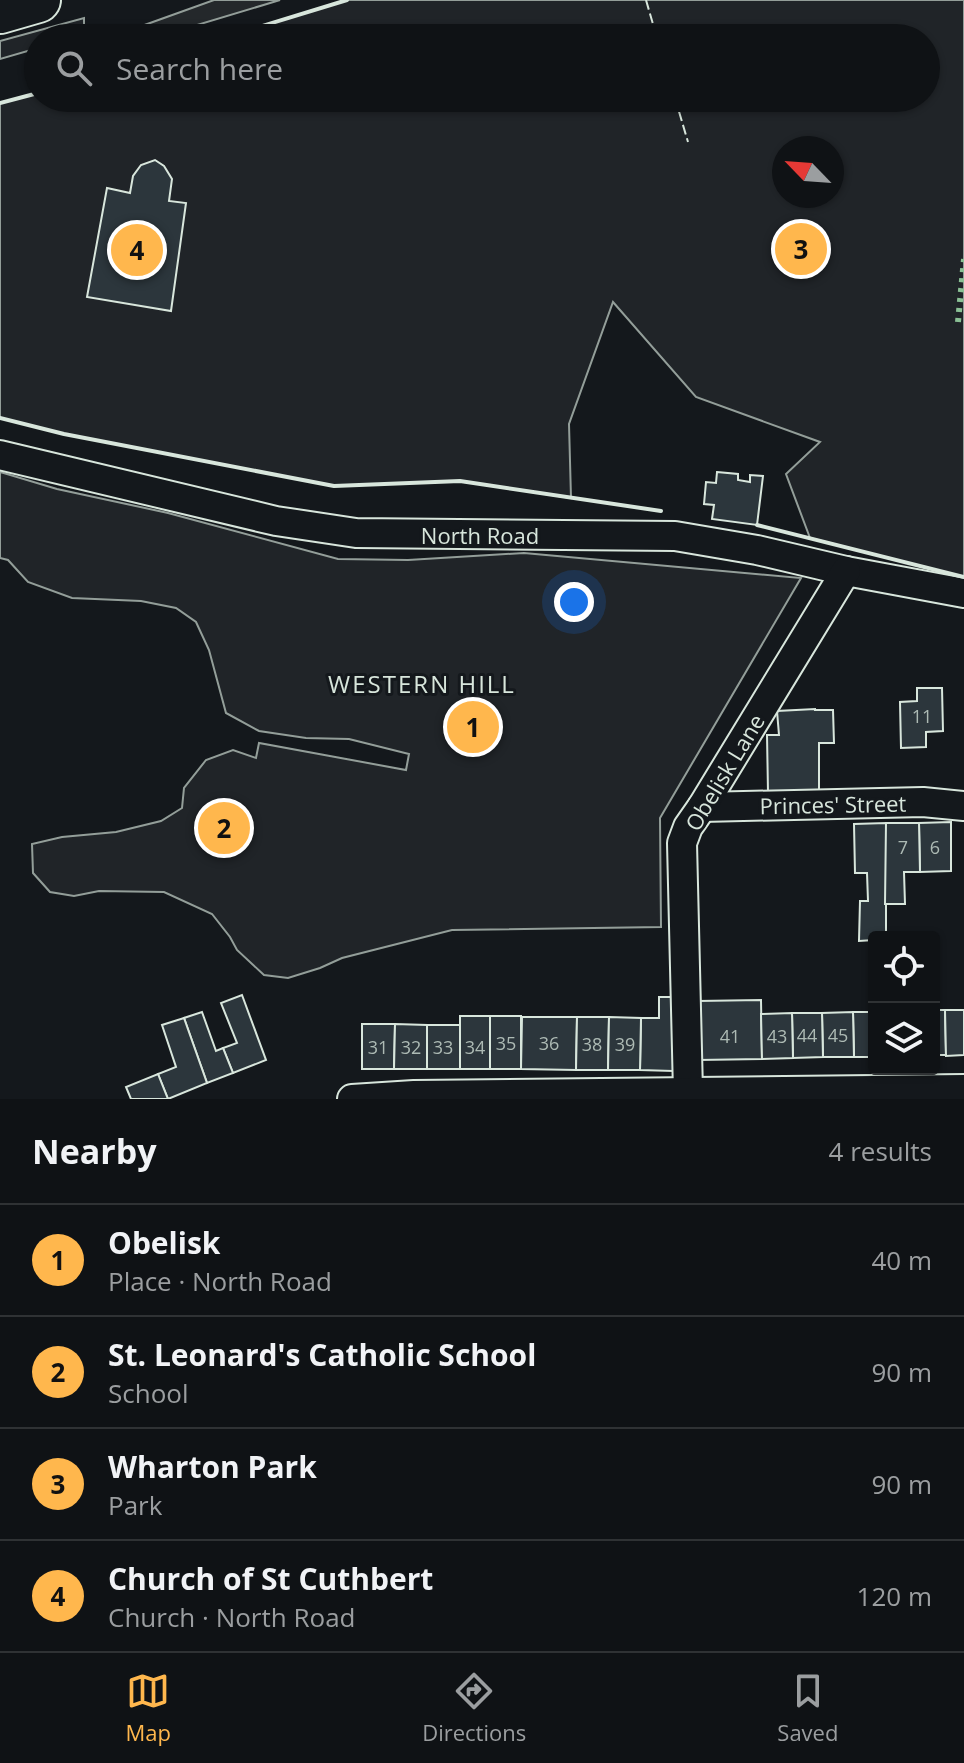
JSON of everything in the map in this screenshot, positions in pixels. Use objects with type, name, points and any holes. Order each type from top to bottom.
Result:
[{"type":"highway","points":[[0,11],[38,0]]},
{"type":"street","name":"North Road","points":[[0,455],[276,521],[356,533],[675,536],[964,593]]},
{"type":"street","name":"Obelisk Lane","points":[[688,1092],[682,843],[688,827],[846,571]]},
{"type":"street","name":"Princes' Street","points":[[702,807],[923,802],[964,806]]},
{"type":"street","points":[[352,1099],[414,1095],[964,1089]]},
{"type":"shaded area","points":[[214,0],[280,0],[200,24],[147,24]]},
{"type":"shaded area","points":[[347,0],[964,0],[964,577],[810,538],[786,474],[820,442],[696,397],[613,302],[569,424],[571,498],[460,481],[334,486],[64,434],[0,418],[0,103],[24,97],[24,112],[940,112],[940,24],[269,24]]},
{"type":"shaded area","points":[[84,18],[84,24],[62,24]]},
{"type":"shaded area","points":[[24,34],[24,52],[0,59],[0,41]]},
{"type":"shaded area","points":[[0,472],[338,559],[408,560],[524,553],[801,578],[660,818],[661,927],[452,930],[342,958],[288,978],[264,975],[237,950],[212,914],[164,892],[99,891],[74,896],[50,892],[33,873],[32,844],[62,837],[116,832],[161,821],[182,808],[184,788],[206,760],[233,750],[256,758],[259,743],[406,770],[409,754],[349,739],[306,738],[259,731],[226,713],[209,650],[196,622],[176,608],[141,601],[72,598],[28,582],[8,560],[0,558]]},
{"type":"building","points":[[155,160],[164,166],[172,179],[169,201],[186,203],[171,311],[87,297],[107,188],[130,193],[133,176],[141,165]]},
{"type":"building","points":[[717,472],[738,474],[738,480],[750,482],[750,475],[763,476],[757,525],[712,519],[714,505],[704,504],[706,482],[716,483]]},
{"type":"building","points":[[917,688],[942,688],[943,731],[926,732],[926,747],[901,748],[900,702],[917,701]]},
{"type":"building","points":[[833,710],[834,743],[819,743],[819,791],[768,792],[767,735],[779,735],[777,711]]},
{"type":"building","points":[[951,822],[951,871],[920,872],[919,823]]},
{"type":"building","points":[[886,823],[886,931],[868,931],[868,940],[859,941],[860,901],[868,901],[867,873],[855,873],[854,824]]},
{"type":"building","points":[[886,823],[919,823],[920,872],[904,872],[905,904],[885,904]]},
{"type":"building","points":[[242,995],[266,1060],[233,1073],[223,1048],[237,1043],[221,1003]]},
{"type":"building","points":[[659,997],[673,997],[673,1071],[640,1070],[641,1018],[659,1018]]},
{"type":"building","points":[[761,1000],[762,1059],[698,1060],[698,1001]]},
{"type":"building","points":[[940,1010],[945,1010],[946,1055],[940,1055]]},
{"type":"building","points":[[945,1010],[964,1010],[964,1055],[946,1056]]},
{"type":"building","points":[[202,1012],[216,1051],[223,1048],[233,1073],[207,1083],[184,1018]]},
{"type":"building","points":[[853,1012],[868,1012],[868,1057],[854,1057]]},
{"type":"building","points":[[853,1012],[854,1057],[823,1057],[822,1013]]},
{"type":"building","points":[[792,1013],[822,1013],[823,1057],[793,1058]]},
{"type":"building","points":[[792,1013],[793,1058],[762,1059],[761,1014]]},
{"type":"building","points":[[460,1016],[490,1016],[490,1069],[460,1069]]},
{"type":"building","points":[[490,1016],[521,1016],[521,1069],[490,1069]]},
{"type":"building","points":[[522,1017],[577,1017],[576,1070],[521,1069]]},
{"type":"building","points":[[577,1017],[609,1017],[608,1070],[576,1070]]},
{"type":"building","points":[[609,1017],[641,1018],[640,1070],[608,1070]]},
{"type":"building","points":[[184,1018],[207,1083],[168,1099],[158,1074],[176,1067],[162,1025]]},
{"type":"building","points":[[362,1024],[395,1024],[394,1069],[362,1069]]},
{"type":"building","points":[[395,1024],[427,1025],[427,1069],[394,1069]]},
{"type":"building","points":[[427,1025],[460,1025],[460,1069],[427,1069]]},
{"type":"building","points":[[158,1074],[168,1099],[131,1099],[126,1087]]},
{"type":"hedge","points":[[958,322],[964,259]]},
{"type":"fence","points":[[646,0],[653,24]]},
{"type":"fence","points":[[679,112],[688,142]]},
{"type":"wall","points":[[269,24],[347,0]]},
{"type":"wall","points":[[0,103],[24,97]]},
{"type":"wall","points":[[0,418],[64,434],[334,486],[460,481],[661,511]]},
{"type":"wall","points":[[757,525],[964,577]]},
{"type":"place","name":"Wharton Park","points":[[801,249]]},
{"type":"place","name":"Church of St Cuthbert","points":[[137,250]]},
{"type":"place","name":"Obelisk","points":[[473,727]]},
{"type":"place","name":"St. Leonard's Catholic School","points":[[224,828]]},
{"type":"district","name":"WESTERN HILL","points":[[422,683]]}]
